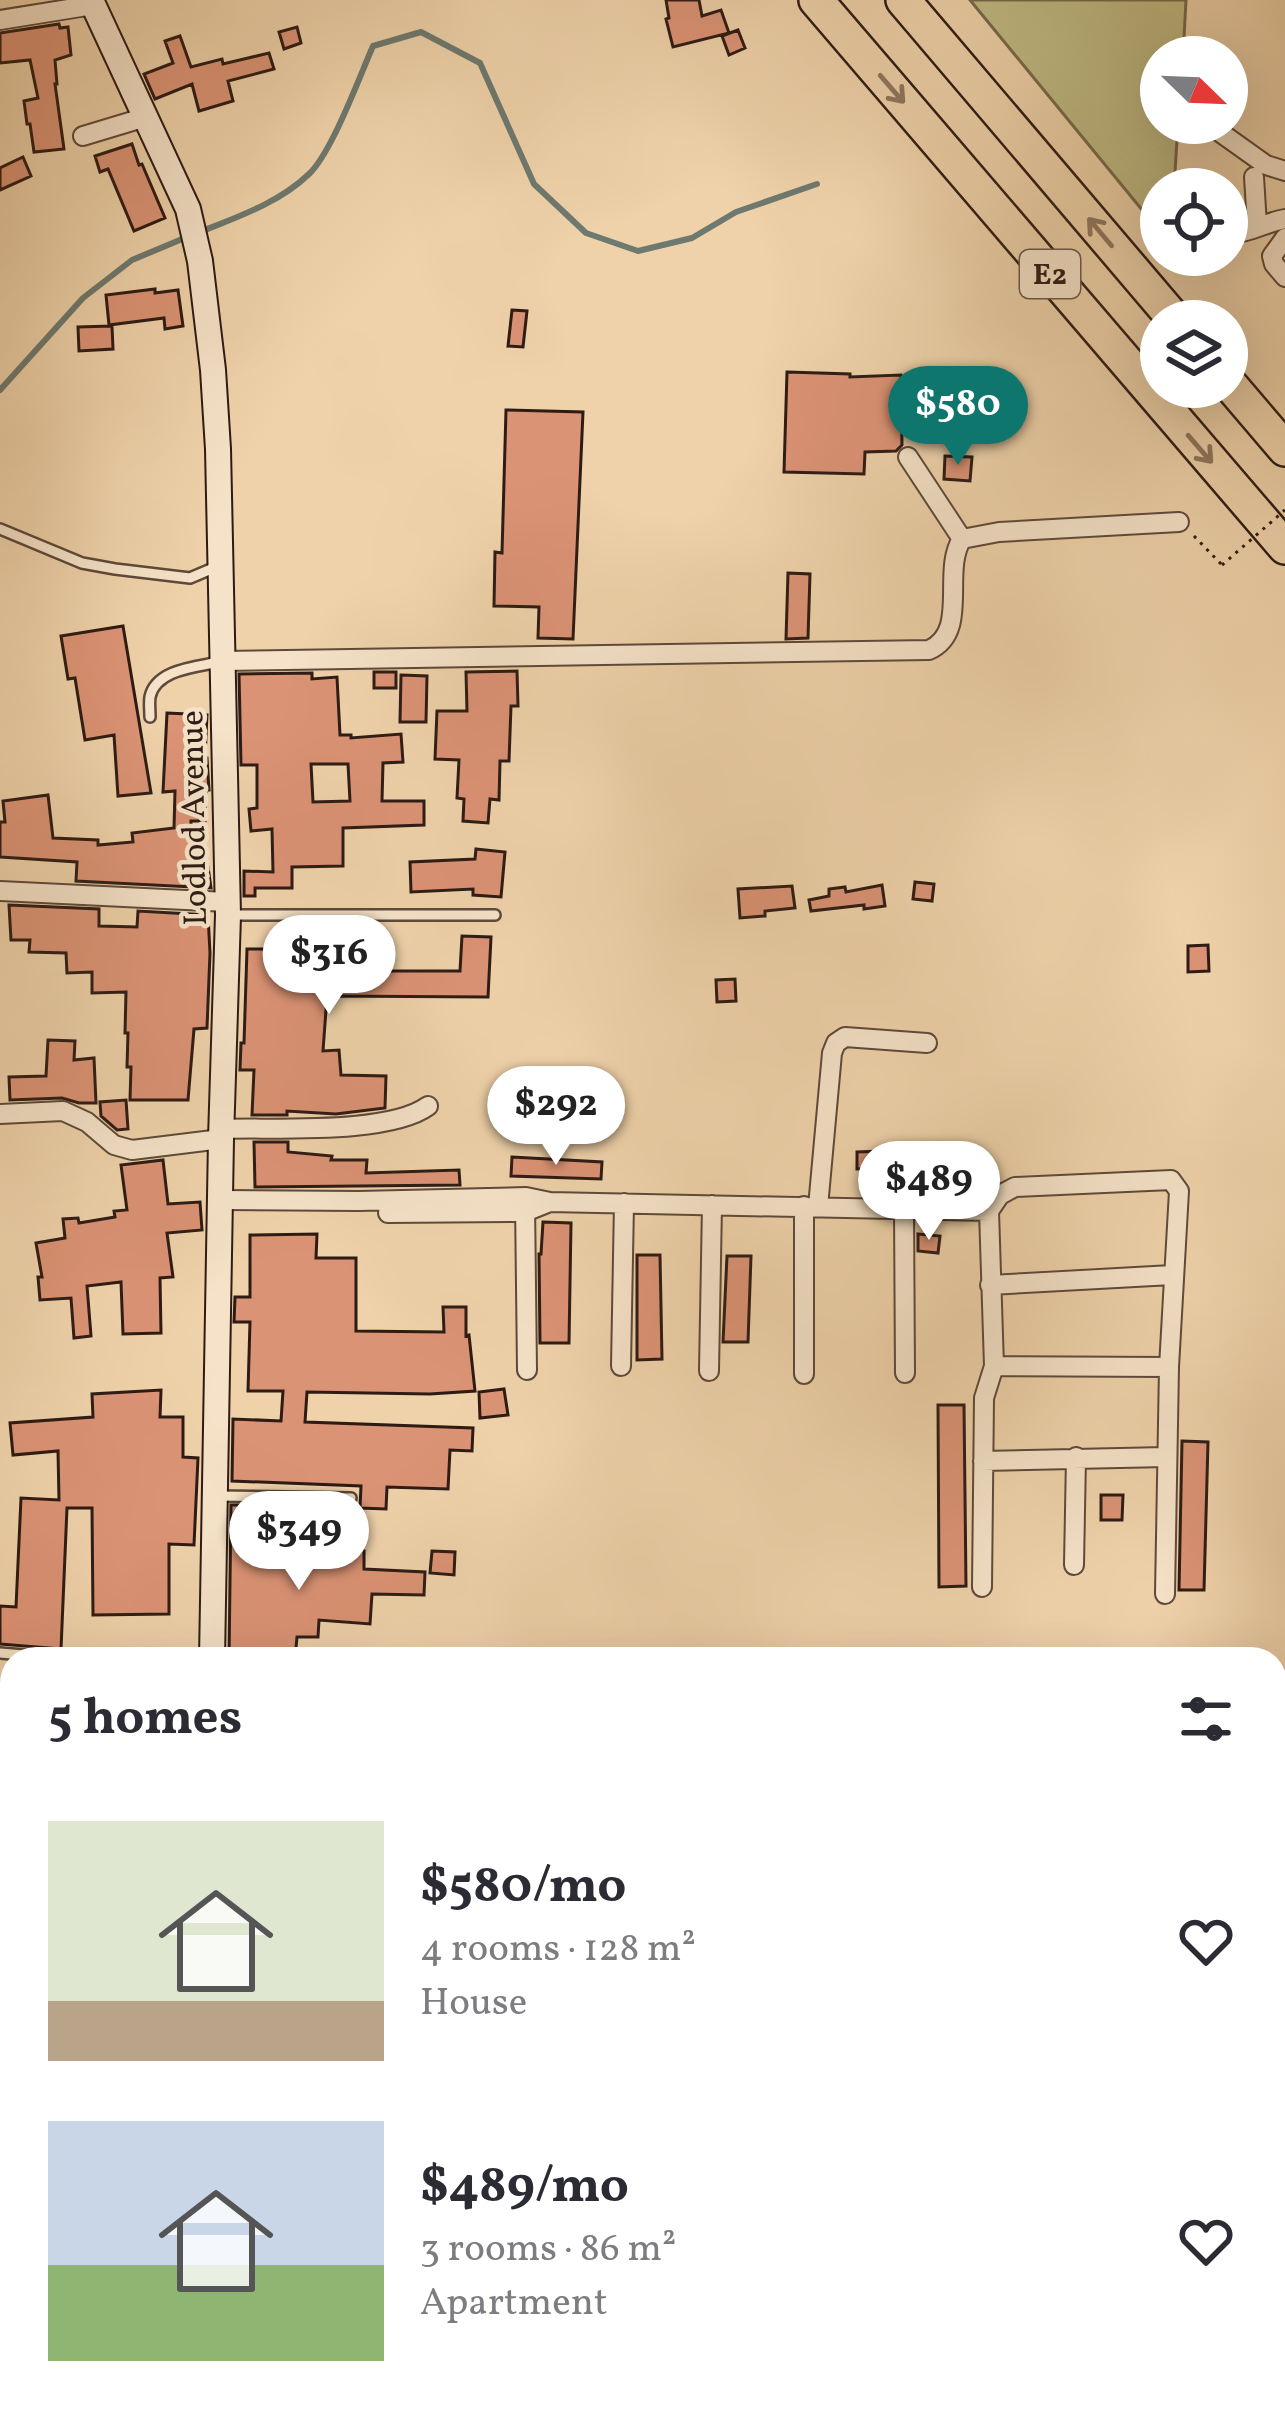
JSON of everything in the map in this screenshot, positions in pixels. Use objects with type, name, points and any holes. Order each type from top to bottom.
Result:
[{"type":"highway","name":"E2","points":[[816,0],[1285,547]]},
{"type":"highway","name":"E2","points":[[903,0],[1158,300]]},
{"type":"highway","points":[[1248,406],[1285,449]]},
{"type":"main road","name":"Lodlod Avenue","points":[[92,3],[188,209],[200,261],[213,370],[227,909],[212,1647]]},
{"type":"street","points":[[0,20],[92,3]]},
{"type":"street","points":[[83,136],[146,117]]},
{"type":"street","points":[[1237,144],[1285,171]]},
{"type":"street","points":[[1254,177],[1257,225]]},
{"type":"street","points":[[1248,229],[1285,219]]},
{"type":"street","points":[[1285,238],[1272,256],[1285,277]]},
{"type":"street","points":[[908,457],[962,539]]},
{"type":"street","points":[[221,661],[929,650],[945,638],[950,626],[953,569],[962,539],[999,532],[1179,523]]},
{"type":"street","points":[[0,891],[227,909]]},
{"type":"street","points":[[804,1374],[811,1207],[832,1053],[845,1037],[927,1042]]},
{"type":"street","points":[[0,1114],[63,1111],[87,1122],[114,1145],[132,1150],[221,1134],[404,1119],[428,1106]]},
{"type":"street","points":[[982,1587],[984,1398],[994,1366],[988,1211],[1000,1195],[1016,1187],[1171,1180],[1179,1191],[1168,1366],[1165,1594]]},
{"type":"street","points":[[221,1206],[550,1202],[988,1211]]},
{"type":"street","points":[[621,1366],[624,1203]]},
{"type":"street","points":[[525,1204],[526,1370]]},
{"type":"street","points":[[709,1372],[712,1204]]},
{"type":"street","points":[[904,1209],[905,1373]]},
{"type":"street","points":[[990,1286],[1172,1275]]},
{"type":"street","points":[[994,1366],[1168,1366]]},
{"type":"street","points":[[1074,1565],[1076,1457]]},
{"type":"street","points":[[983,1461],[1166,1457]]},
{"type":"lane","points":[[0,529],[82,562],[115,569],[190,578],[221,565]]},
{"type":"lane","points":[[150,717],[150,693],[158,683],[172,673],[221,661]]},
{"type":"lane","points":[[227,909],[495,915]]},
{"type":"lane","points":[[216,1496],[351,1498]]},
{"type":"path","points":[[1179,523],[1222,565],[1285,509]]},
{"type":"shaded area","points":[[970,0],[1186,0],[1184,36],[1140,36],[1140,144],[1177,144],[1175,168],[1140,168],[1140,207]]},
{"type":"building","points":[[666,0],[699,0],[702,16],[721,10],[729,33],[673,47]]},
{"type":"building","points":[[59,24],[68,27],[71,55],[55,60],[64,149],[34,152],[24,101],[38,98],[30,60],[0,63],[0,33]]},
{"type":"building","points":[[297,27],[301,43],[284,49],[279,32]]},
{"type":"building","points":[[738,30],[745,48],[729,55],[722,36]]},
{"type":"building","points":[[180,36],[191,67],[269,53],[274,69],[228,81],[233,101],[199,111],[192,84],[155,99],[144,74],[173,63],[165,41]]},
{"type":"building","points":[[132,144],[165,218],[134,231],[108,169],[100,172],[95,156]]},
{"type":"building","points":[[23,157],[31,176],[0,190],[0,168]]},
{"type":"building","points":[[155,289],[155,293],[178,290],[183,326],[165,329],[164,318],[109,325],[106,295]]},
{"type":"building","points":[[512,310],[527,311],[523,347],[508,346]]},
{"type":"building","points":[[112,326],[113,349],[79,351],[78,327]]},
{"type":"building","points":[[787,372],[901,375],[902,445],[896,451],[865,452],[864,474],[784,472]]},
{"type":"building","points":[[506,410],[583,412],[573,639],[538,638],[539,607],[494,606],[495,552],[502,553]]},
{"type":"building","points":[[945,456],[972,457],[970,481],[944,479]]},
{"type":"building","points":[[788,573],[810,574],[808,638],[786,639]]},
{"type":"building","points":[[123,626],[151,793],[118,796],[114,735],[85,740],[75,678],[68,679],[61,636]]},
{"type":"building","points":[[517,671],[518,706],[511,706],[509,761],[500,761],[499,800],[490,799],[488,823],[463,821],[464,799],[457,798],[459,760],[435,759],[437,711],[467,711],[466,672]]},
{"type":"building","points":[[374,672],[396,672],[396,688],[374,688]]},
{"type":"building","points":[[239,674],[337,677],[340,735],[401,734],[403,762],[383,763],[382,801],[424,801],[424,825],[343,828],[343,866],[292,867],[292,888],[255,888],[255,896],[244,896],[244,871],[273,872],[272,829],[251,831],[249,809],[257,808],[257,765],[241,765]],"holes":[[[311,764],[348,764],[350,801],[313,802]]]},
{"type":"building","points":[[401,675],[427,676],[426,722],[400,722]]},
{"type":"building","points":[[167,713],[207,715],[209,790],[205,821],[191,821],[191,866],[208,867],[211,888],[76,881],[77,862],[0,857],[3,801],[48,795],[53,838],[98,840],[98,845],[133,842],[132,833],[174,828],[175,791],[163,792]]},
{"type":"building","points":[[476,849],[505,852],[501,897],[473,895],[473,889],[411,892],[410,862],[475,859]]},
{"type":"building","points":[[915,882],[934,884],[932,901],[913,899]]},
{"type":"building","points":[[882,885],[885,906],[811,911],[809,900],[829,896],[829,889],[845,887],[846,892]]},
{"type":"building","points":[[792,886],[795,908],[740,918],[738,889]]},
{"type":"building","points":[[9,905],[99,909],[99,926],[137,927],[138,911],[208,915],[207,1028],[194,1029],[188,1100],[130,1100],[126,992],[92,993],[92,972],[67,973],[66,953],[29,952],[30,940],[11,940]]},
{"type":"building","points":[[299,931],[364,933],[362,956],[387,956],[387,971],[460,971],[462,936],[491,937],[488,997],[327,996],[323,1051],[339,1050],[341,1075],[386,1076],[385,1108],[252,1115],[254,1070],[240,1070],[247,949],[299,949]]},
{"type":"building","points":[[1208,945],[1209,971],[1188,972],[1188,946]]},
{"type":"building","points":[[735,979],[736,1001],[717,1002],[716,980]]},
{"type":"building","points":[[48,1040],[75,1041],[74,1060],[94,1058],[96,1103],[62,1098],[10,1100],[9,1077],[46,1076]]},
{"type":"building","points":[[126,1100],[128,1129],[117,1130],[101,1116],[100,1102]]},
{"type":"building","points":[[254,1142],[288,1142],[288,1152],[332,1156],[331,1160],[367,1160],[366,1173],[459,1170],[460,1185],[255,1187]]},
{"type":"building","points":[[882,1151],[882,1168],[857,1169],[857,1152]]},
{"type":"building","points":[[512,1157],[602,1162],[601,1179],[511,1176]]},
{"type":"building","points":[[163,1160],[168,1204],[200,1202],[202,1230],[167,1233],[173,1277],[160,1278],[161,1333],[123,1334],[121,1282],[87,1286],[91,1336],[74,1338],[71,1298],[40,1300],[38,1277],[42,1277],[36,1243],[65,1238],[63,1219],[78,1218],[79,1223],[115,1217],[114,1211],[127,1210],[121,1165]]},
{"type":"building","points":[[543,1222],[571,1223],[569,1343],[540,1343]]},
{"type":"building","points":[[317,1234],[316,1258],[356,1258],[356,1331],[444,1332],[443,1307],[466,1307],[475,1391],[307,1392],[305,1422],[473,1428],[472,1451],[450,1450],[448,1489],[387,1487],[386,1509],[360,1508],[361,1486],[232,1481],[233,1419],[281,1421],[283,1391],[248,1391],[250,1322],[234,1322],[235,1297],[250,1297],[250,1235]]},
{"type":"building","points":[[918,1234],[940,1236],[938,1253],[918,1251]]},
{"type":"building","points":[[637,1255],[660,1255],[662,1359],[637,1360]]},
{"type":"building","points":[[727,1256],[751,1256],[748,1342],[723,1342]]},
{"type":"building","points":[[504,1389],[508,1415],[480,1418],[479,1392]]},
{"type":"building","points":[[161,1390],[160,1417],[183,1417],[183,1457],[198,1458],[194,1545],[169,1544],[169,1614],[93,1615],[92,1508],[67,1508],[61,1647],[0,1644],[0,1606],[16,1607],[21,1498],[59,1500],[58,1451],[13,1455],[10,1423],[93,1417],[92,1394]]},
{"type":"building","points":[[938,1405],[964,1405],[966,1586],[939,1587]]},
{"type":"building","points":[[1182,1441],[1208,1442],[1204,1590],[1179,1590]]},
{"type":"building","points":[[1101,1495],[1123,1495],[1122,1520],[1101,1520]]},
{"type":"building","points":[[231,1505],[241,1505],[243,1543],[339,1547],[338,1551],[364,1551],[364,1569],[425,1572],[424,1595],[372,1594],[370,1624],[319,1620],[318,1637],[297,1637],[296,1647],[229,1647]]},
{"type":"building","points":[[432,1551],[455,1552],[454,1575],[430,1573]]},
{"type":"waterway","points":[[200,232],[271,201],[309,174],[336,132],[373,46],[421,32],[480,63],[534,184],[586,233],[638,251],[692,238],[736,212],[817,184]]},
{"type":"waterway","points":[[0,390],[83,298],[132,260],[187,237]]}]
